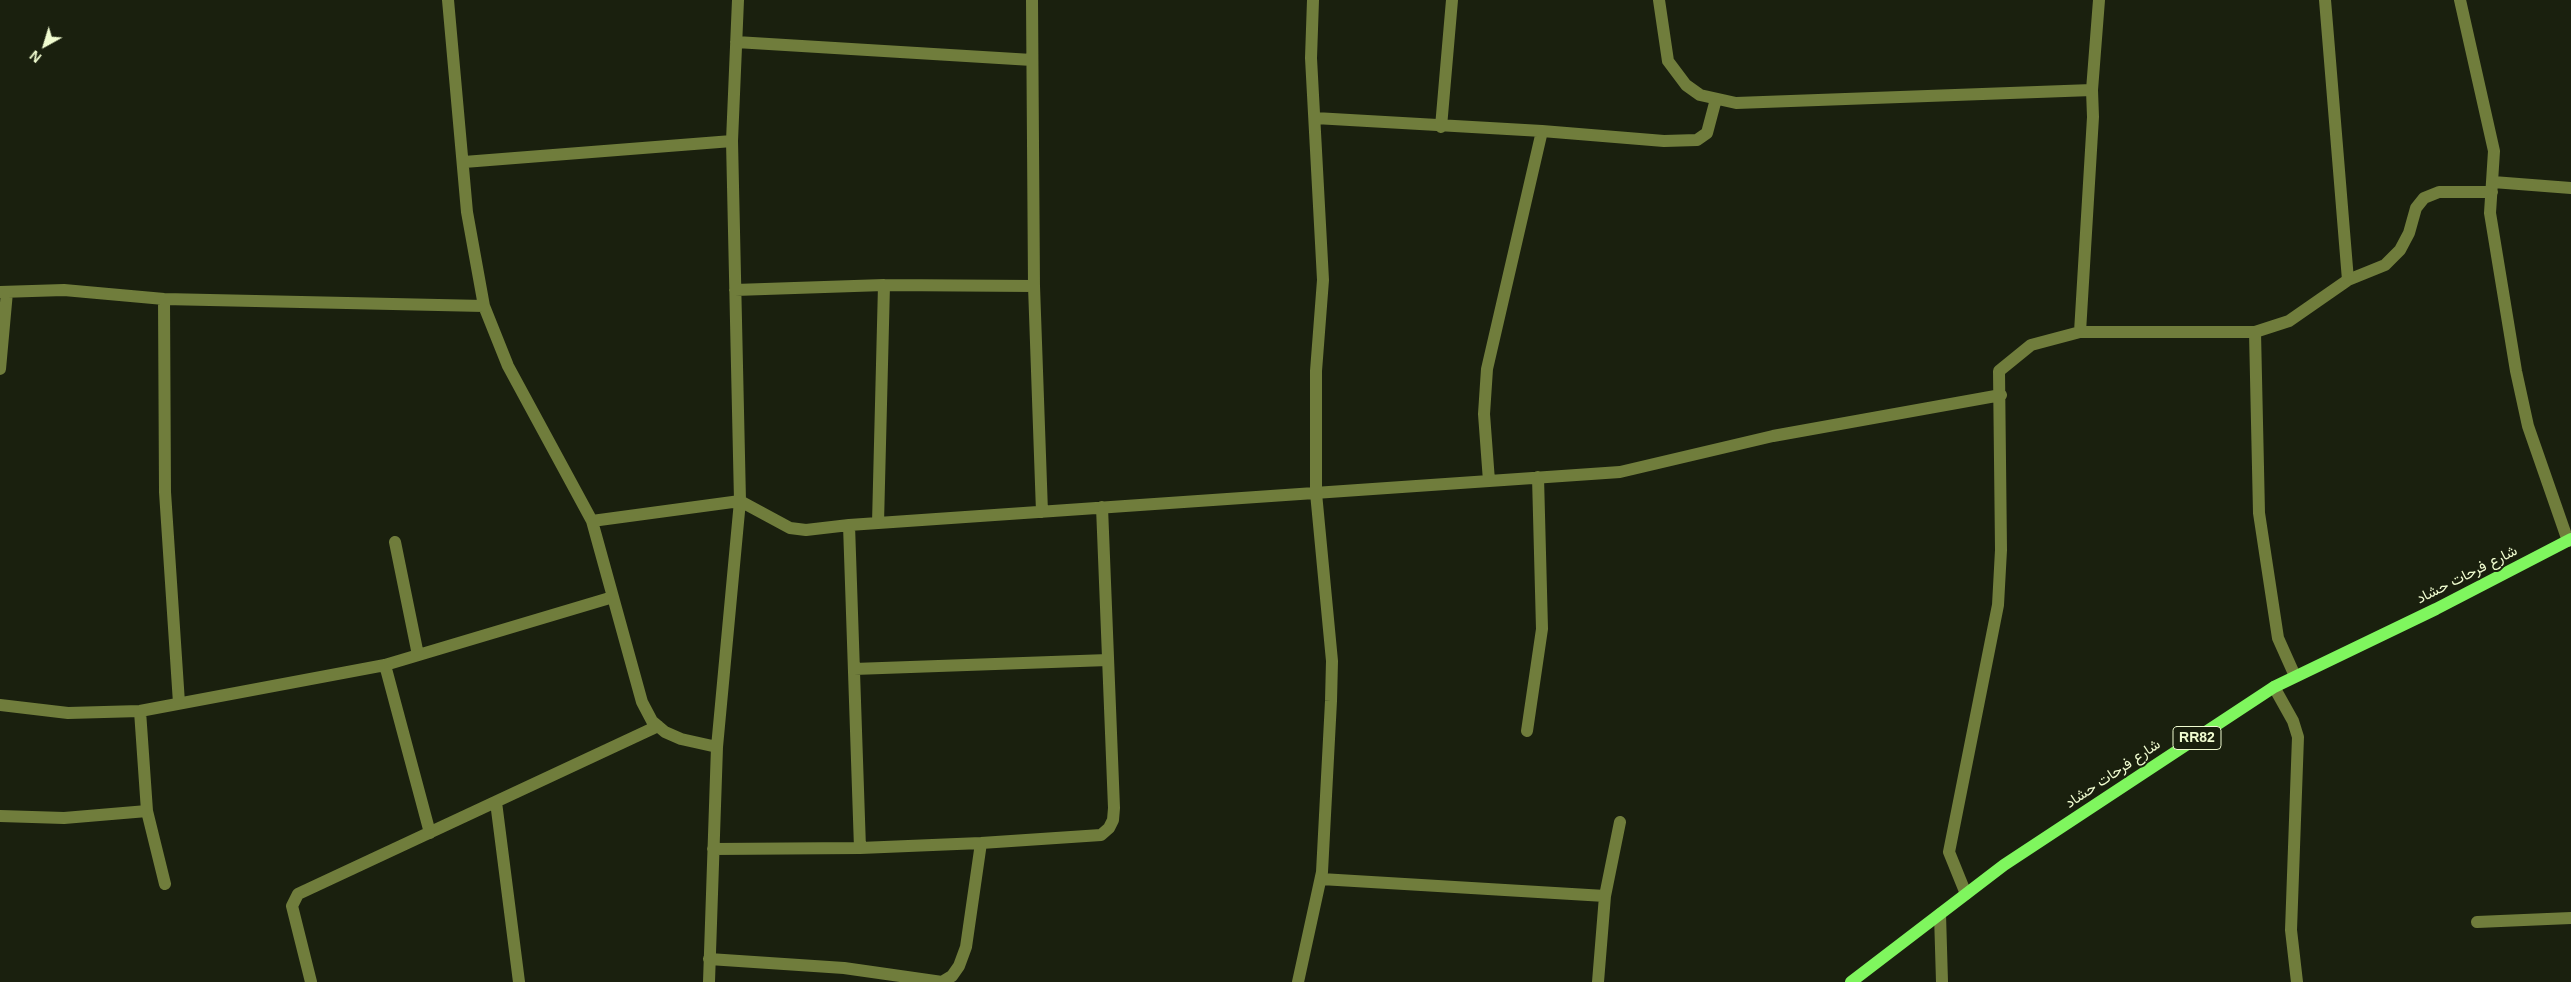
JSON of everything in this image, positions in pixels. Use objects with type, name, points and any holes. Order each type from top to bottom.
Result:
[{"type":"main road","name":"شارع فرحات حشاد","points":[[1851,982],[2004,865],[2274,687],[2436,609],[2569,540]]},
{"type":"street","points":[[448,0],[467,212],[484,306],[508,366],[592,520],[642,702],[652,721],[681,739],[717,747]]},
{"type":"street","points":[[709,982],[717,747],[740,501],[732,141],[738,0]]},
{"type":"street","points":[[1032,0],[1034,286],[1042,512]]},
{"type":"street","points":[[1298,982],[1321,879],[1326,845],[1332,661],[1316,493],[1316,371],[1323,280],[1311,58],[1313,0]]},
{"type":"street","points":[[1441,127],[1452,0]]},
{"type":"street","points":[[1659,0],[1668,61],[1686,85],[1700,95],[1716,99],[1736,103],[2092,90]]},
{"type":"street","points":[[2080,332],[2093,116],[2092,90],[2099,0]]},
{"type":"street","points":[[2325,0],[2348,280]]},
{"type":"street","points":[[2460,0],[2494,150],[2490,213],[2516,371],[2531,433],[2569,540]]},
{"type":"street","points":[[736,42],[1032,60]]},
{"type":"street","points":[[1315,118],[1441,127],[1542,131],[1664,141],[1696,140],[1707,133],[1716,99]]},
{"type":"street","points":[[1489,481],[1484,414],[1487,369],[1542,131]]},
{"type":"street","points":[[464,162],[732,141]]},
{"type":"street","points":[[1966,894],[1948,852],[1998,605],[2001,550],[2001,396],[1999,371],[2031,344],[2080,332],[2254,332],[2290,321],[2348,280],[2385,265],[2400,250],[2409,234],[2416,208],[2424,198],[2439,192],[2492,187],[2571,188]]},
{"type":"street","points":[[736,290],[884,285],[1034,286]]},
{"type":"street","points":[[878,523],[884,285]]},
{"type":"street","points":[[0,369],[4,292],[64,290],[164,299],[484,306]]},
{"type":"street","points":[[164,299],[164,492],[179,703]]},
{"type":"street","points":[[2254,332],[2259,513],[2278,638],[2296,676]]},
{"type":"street","points":[[592,520],[740,501],[790,528],[806,530],[849,525],[1620,472],[1773,436],[2001,396]]},
{"type":"street","points":[[1528,731],[1542,630],[1538,478]]},
{"type":"street","points":[[713,849],[860,848],[981,843],[1101,835],[1109,828],[1113,820],[1114,808],[1102,507]]},
{"type":"street","points":[[849,525],[860,848]]},
{"type":"street","points":[[395,542],[418,656]]},
{"type":"street","points":[[0,705],[68,713],[140,711],[385,665],[613,597]]},
{"type":"street","points":[[854,669],[1108,660]]},
{"type":"street","points":[[385,665],[430,833]]},
{"type":"street","points":[[2274,687],[2293,721],[2298,737],[2291,930],[2298,982]]},
{"type":"street","points":[[140,711],[148,811],[165,884]]},
{"type":"street","points":[[311,982],[292,906],[298,894],[658,726]]},
{"type":"street","points":[[496,802],[519,982]]},
{"type":"street","points":[[0,816],[64,818],[148,811]]},
{"type":"street","points":[[1598,982],[1605,896],[1620,822]]},
{"type":"street","points":[[709,959],[844,968],[942,982],[952,976],[959,966],[966,947],[981,843]]},
{"type":"street","points":[[1321,879],[1605,896]]},
{"type":"street","points":[[1940,914],[1942,982]]},
{"type":"street","points":[[2477,922],[2571,918]]}]
